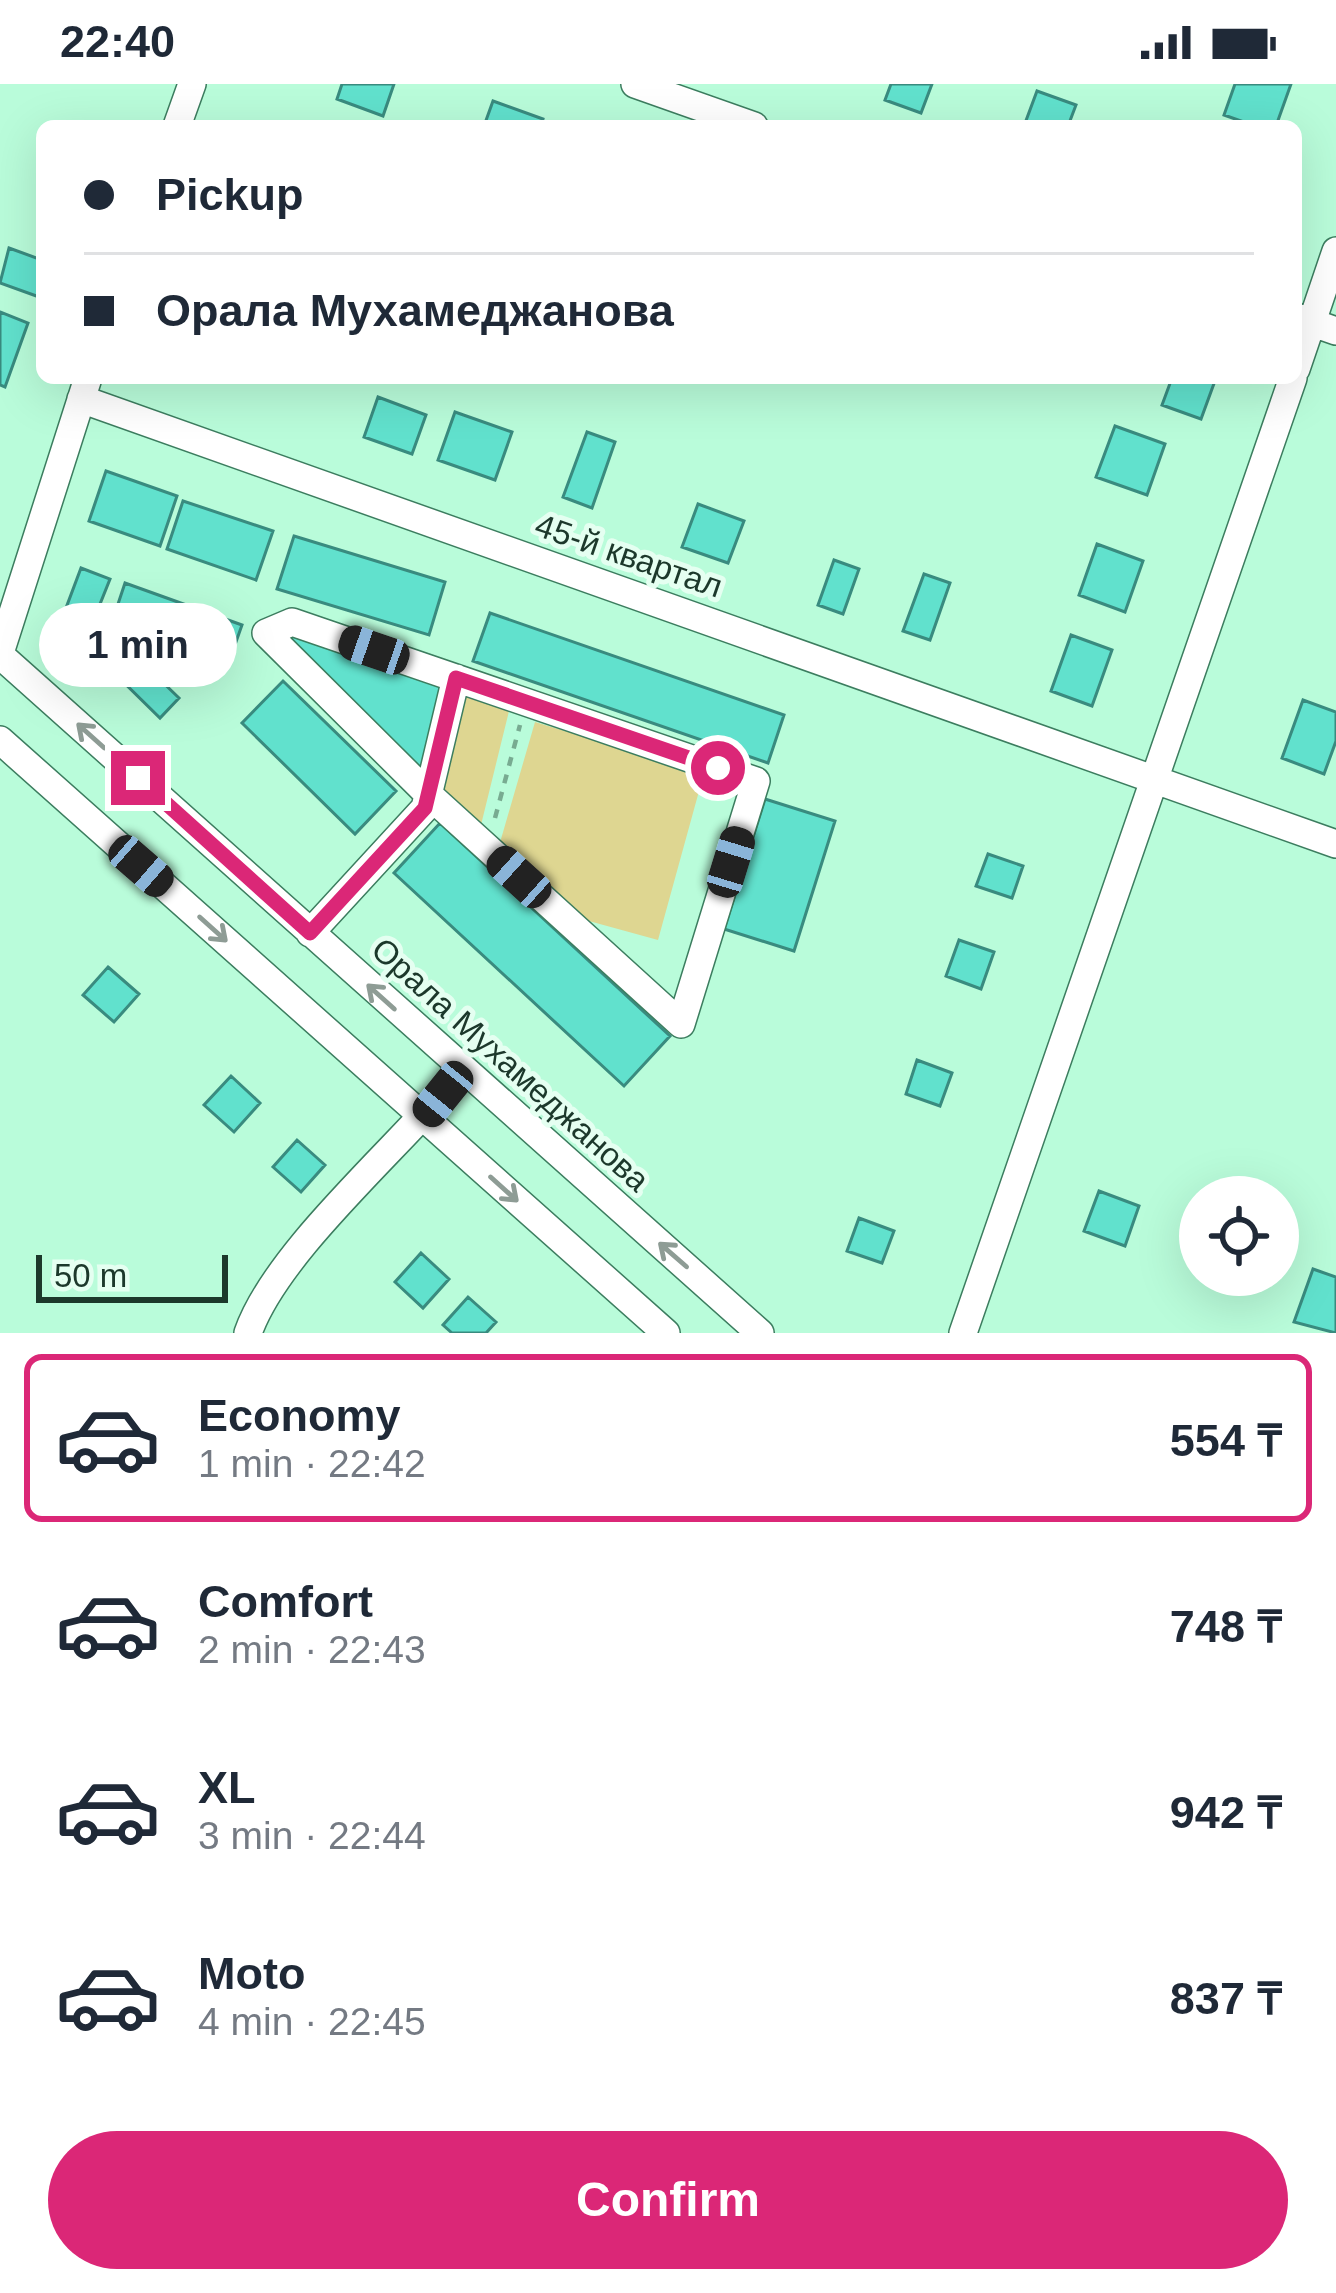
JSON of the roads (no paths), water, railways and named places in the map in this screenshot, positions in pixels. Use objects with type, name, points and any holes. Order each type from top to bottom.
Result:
[{"type":"street","points":[[179,120],[192,84]]},
{"type":"street","points":[[634,84],[737,120]]},
{"type":"street","points":[[1302,354],[1336,251]]},
{"type":"street","points":[[963,1333],[1291,384]]},
{"type":"street","points":[[0,654],[84,389]]},
{"type":"street","name":"45-й квартал","points":[[84,389],[1336,844]]},
{"type":"street","points":[[292,622],[456,678],[757,782],[681,1024],[428,794],[266,633],[292,622]]},
{"type":"street","name":"Орала Мухамеджанова","points":[[0,654],[760,1333]]},
{"type":"street","points":[[310,933],[425,808],[456,678]]},
{"type":"street","points":[[0,740],[666,1333]]},
{"type":"street","points":[[248,1333],[259,1302],[298,1252],[463,1070]]}]
